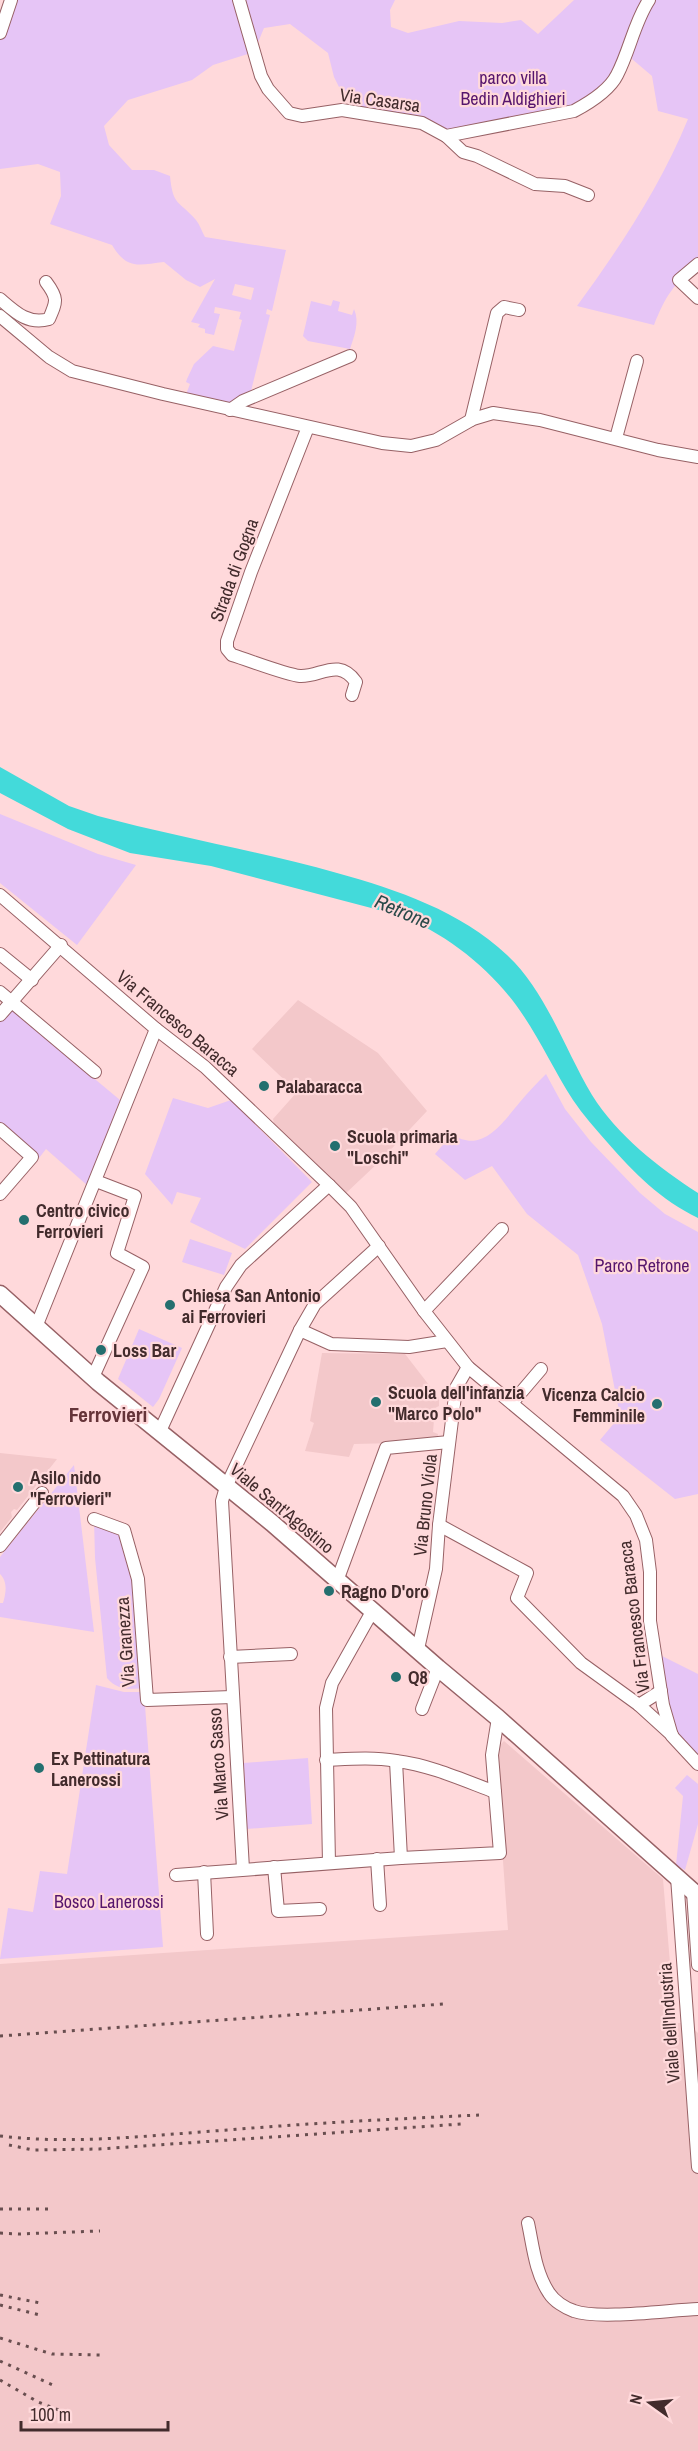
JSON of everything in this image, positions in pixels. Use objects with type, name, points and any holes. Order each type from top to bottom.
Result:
[{"type":"main road","name":"Viale Sant'Agostino","points":[[0,1294],[96,1380],[373,1610],[695,1894]]},
{"type":"street","points":[[0,33],[11,0]]},
{"type":"street","name":"Via Casarsa","points":[[239,0],[261,76],[268,89],[289,113],[302,116],[342,110],[422,123],[446,136],[463,152],[477,156],[535,184],[565,186],[588,195]]},
{"type":"street","points":[[446,136],[574,111],[592,101],[616,77],[639,16],[649,0]]},
{"type":"street","points":[[698,264],[679,280],[698,298]]},
{"type":"street","points":[[0,299],[28,320],[39,322],[49,319],[56,304],[55,294],[46,282]]},
{"type":"street","points":[[471,420],[497,313],[504,307],[519,310]]},
{"type":"street","points":[[0,316],[49,357],[72,371],[230,410],[382,443],[411,446],[436,440],[471,420],[493,413],[540,420],[698,458]]},
{"type":"street","points":[[230,410],[243,401],[350,356]]},
{"type":"street","points":[[616,438],[637,361]]},
{"type":"street","name":"Strada di Gogna","points":[[308,427],[251,572],[227,641],[228,649],[232,655],[301,676],[330,668],[350,674],[356,682],[352,695]]},
{"type":"street","name":"Via Francesco Baracca","points":[[0,895],[61,945],[156,1029],[205,1067],[329,1185],[351,1207],[424,1311],[468,1367],[615,1489],[636,1515],[645,1540],[650,1572],[650,1621],[661,1691],[672,1736],[698,1764]]},
{"type":"street","points":[[0,1015],[61,945]]},
{"type":"street","points":[[0,954],[32,980]]},
{"type":"street","points":[[0,992],[95,1072]]},
{"type":"street","points":[[36,1327],[156,1029]]},
{"type":"street","points":[[0,1129],[32,1157],[0,1194]]},
{"type":"street","points":[[96,1181],[135,1196],[117,1253],[143,1267],[96,1380]]},
{"type":"street","points":[[160,1431],[231,1280],[241,1265],[329,1185]]},
{"type":"street","points":[[424,1311],[502,1229]]},
{"type":"street","name":"Via Marco Sasso","points":[[243,1869],[222,1501],[226,1487],[300,1330],[315,1304],[379,1246]]},
{"type":"street","points":[[300,1330],[332,1344],[409,1347],[447,1341]]},
{"type":"street","name":"Via Bruno Viola","points":[[418,1649],[436,1569],[439,1525],[456,1388],[468,1367]]},
{"type":"street","points":[[512,1403],[541,1369]]},
{"type":"street","points":[[337,1581],[386,1448],[449,1442]]},
{"type":"street","points":[[0,1546],[42,1493]]},
{"type":"street","name":"Via Granezza","points":[[94,1520],[124,1530],[130,1550],[138,1579],[147,1700],[232,1697]]},
{"type":"street","points":[[439,1525],[527,1573],[517,1598],[581,1663],[639,1705],[672,1736]]},
{"type":"street","points":[[328,1863],[326,1708],[332,1683],[373,1610]]},
{"type":"street","points":[[230,1657],[291,1654]]},
{"type":"street","points":[[422,1708],[438,1668]]},
{"type":"street","points":[[639,1705],[661,1691]]},
{"type":"street","points":[[176,1875],[377,1859],[500,1853],[492,1755],[498,1718]]},
{"type":"street","points":[[326,1760],[396,1761],[433,1769],[495,1792]]},
{"type":"street","points":[[396,1761],[401,1858]]},
{"type":"street","points":[[377,1859],[380,1905]]},
{"type":"street","points":[[274,1868],[278,1911],[320,1909]]},
{"type":"street","points":[[204,1872],[207,1934]]},
{"type":"street","name":"Viale dell'Industria","points":[[677,1877],[698,2167]]},
{"type":"street","name":"Viale dell'Industria","points":[[695,1894],[698,1965]]},
{"type":"street","points":[[528,2223],[537,2270],[549,2294],[561,2305],[575,2312],[592,2314],[698,2308]]},
{"type":"shaded area","points":[[298,1000],[378,1053],[427,1111],[344,1195],[274,1124],[273,1119],[297,1092],[252,1049]]},
{"type":"shaded area","name":"Scuola dell'infanzia \"Marco Polo\"","points":[[322,1353],[405,1354],[439,1398],[439,1406],[435,1408],[433,1432],[438,1434],[437,1442],[354,1444],[349,1457],[305,1451],[314,1423],[310,1421]]},
{"type":"shaded area","name":"Asilo nido \"Ferrovieri\"","points":[[0,1453],[57,1459],[17,1510],[14,1509],[11,1512],[12,1517],[0,1532]]},
{"type":"shaded area","points":[[504,1741],[663,1879],[675,2023],[687,2023],[698,2033],[698,2451],[0,2451],[0,1964],[508,1930],[495,1750]]},
{"type":"green space","name":"parco villa Bedin Aldighieri","points":[[11,0],[395,0],[390,10],[391,27],[408,33],[459,21],[502,23],[521,20],[538,34],[574,0],[698,0],[698,264],[671,291],[654,325],[577,306],[638,216],[665,169],[688,119],[658,111],[652,76],[632,59],[638,21],[617,77],[593,101],[446,136],[422,123],[342,110],[359,96],[343,95],[334,77],[328,53],[290,24],[264,28],[254,52],[213,65],[192,80],[128,100],[104,126],[109,145],[132,170],[154,170],[170,176],[175,198],[196,220],[205,237],[286,250],[272,311],[267,309],[266,314],[270,315],[249,399],[230,408],[185,397],[190,384],[186,382],[194,364],[213,346],[234,351],[242,320],[239,319],[241,312],[215,307],[214,313],[220,314],[214,335],[205,333],[205,329],[198,327],[200,324],[191,322],[215,279],[200,287],[186,280],[164,262],[140,265],[128,262],[117,253],[112,245],[50,224],[61,196],[60,172],[38,164],[0,169],[0,33]],"holes":[[[235,284],[254,288],[251,300],[232,295]]]},
{"type":"green space","points":[[333,300],[340,302],[338,311],[352,315],[354,309],[356,314],[355,334],[350,349],[308,341],[303,336],[311,301],[331,306]]},
{"type":"green space","points":[[0,814],[98,854],[136,865],[77,945],[0,883]]},
{"type":"green space","points":[[12,1010],[120,1100],[88,1186],[46,1149],[39,1158],[0,1124],[0,1021]]},
{"type":"green space","name":"Parco Retrone","points":[[546,1074],[565,1109],[591,1142],[640,1193],[665,1214],[698,1232],[698,1494],[675,1499],[600,1440],[620,1416],[602,1324],[578,1255],[527,1214],[492,1166],[465,1180],[435,1154],[452,1134],[473,1141],[491,1133]]},
{"type":"green space","points":[[173,1098],[208,1108],[231,1100],[312,1182],[245,1249],[190,1222],[201,1198],[177,1192],[172,1205],[145,1174]]},
{"type":"green space","points":[[190,1239],[232,1253],[224,1275],[182,1262]]},
{"type":"green space","points":[[139,1329],[182,1348],[159,1399],[153,1407],[118,1379]]},
{"type":"green space","points":[[74,1465],[94,1632],[0,1617],[0,1603],[3,1603],[6,1588],[0,1574],[0,1557]]},
{"type":"green space","points":[[94,1519],[124,1530],[138,1579],[146,1688],[120,1687],[107,1678],[95,1558]]},
{"type":"green space","points":[[660,1655],[698,1674],[698,1762],[688,1752],[674,1727],[666,1698]]},
{"type":"green space","name":"Bosco Lanerossi","points":[[96,1685],[124,1692],[144,1692],[163,1947],[0,1959],[8,1908],[33,1912],[40,1871],[67,1874]]},
{"type":"green space","points":[[308,1758],[312,1824],[246,1829],[244,1763]]},
{"type":"green space","points":[[687,1775],[698,1784],[698,1824],[685,1870],[676,1865],[683,1796],[675,1788]]},
{"type":"water","name":"Retrone","points":[[0,767],[69,806],[98,816],[307,865],[360,880],[427,904],[469,926],[507,955],[533,986],[582,1078],[602,1110],[614,1124],[654,1162],[698,1193],[698,1218],[660,1194],[617,1153],[573,1100],[516,1005],[492,977],[448,941],[398,915],[211,866],[130,853],[68,829],[0,793]]},
{"type":"railway","points":[[0,2036],[443,2004]]},
{"type":"railway","points":[[0,2136],[57,2140],[114,2138],[322,2123],[479,2115]]},
{"type":"railway","points":[[9,2145],[33,2150],[99,2149],[461,2124]]},
{"type":"railway","points":[[0,2209],[54,2209]]},
{"type":"railway","points":[[0,2233],[100,2231]]},
{"type":"railway","points":[[0,2295],[40,2303]]},
{"type":"railway","points":[[0,2305],[40,2315]]},
{"type":"railway","points":[[0,2338],[52,2354],[102,2355]]},
{"type":"railway","points":[[0,2361],[55,2386]]},
{"type":"railway","points":[[0,2380],[38,2402],[64,2412]]},
{"type":"place","name":"Palabaracca","points":[[264,1086]]},
{"type":"place","name":"Scuola primaria \"Loschi\"","points":[[335,1146]]},
{"type":"place","name":"Centro civico Ferrovieri","points":[[24,1220]]},
{"type":"place","name":"Chiesa San Antonio ai Ferrovieri","points":[[170,1305]]},
{"type":"place","name":"Loss Bar","points":[[101,1350]]},
{"type":"place","name":"Scuola dell'infanzia \"Marco Polo\"","points":[[376,1402]]},
{"type":"place","name":"Vicenza Calcio Femminile","points":[[657,1404]]},
{"type":"place","name":"Asilo nido \"Ferrovieri\"","points":[[18,1487]]},
{"type":"place","name":"Ragno D'oro","points":[[329,1591]]},
{"type":"place","name":"Q8","points":[[396,1677]]},
{"type":"place","name":"Ex Pettinatura Lanerossi","points":[[39,1768]]},
{"type":"district","name":"Ferrovieri","points":[[108,1414]]}]
